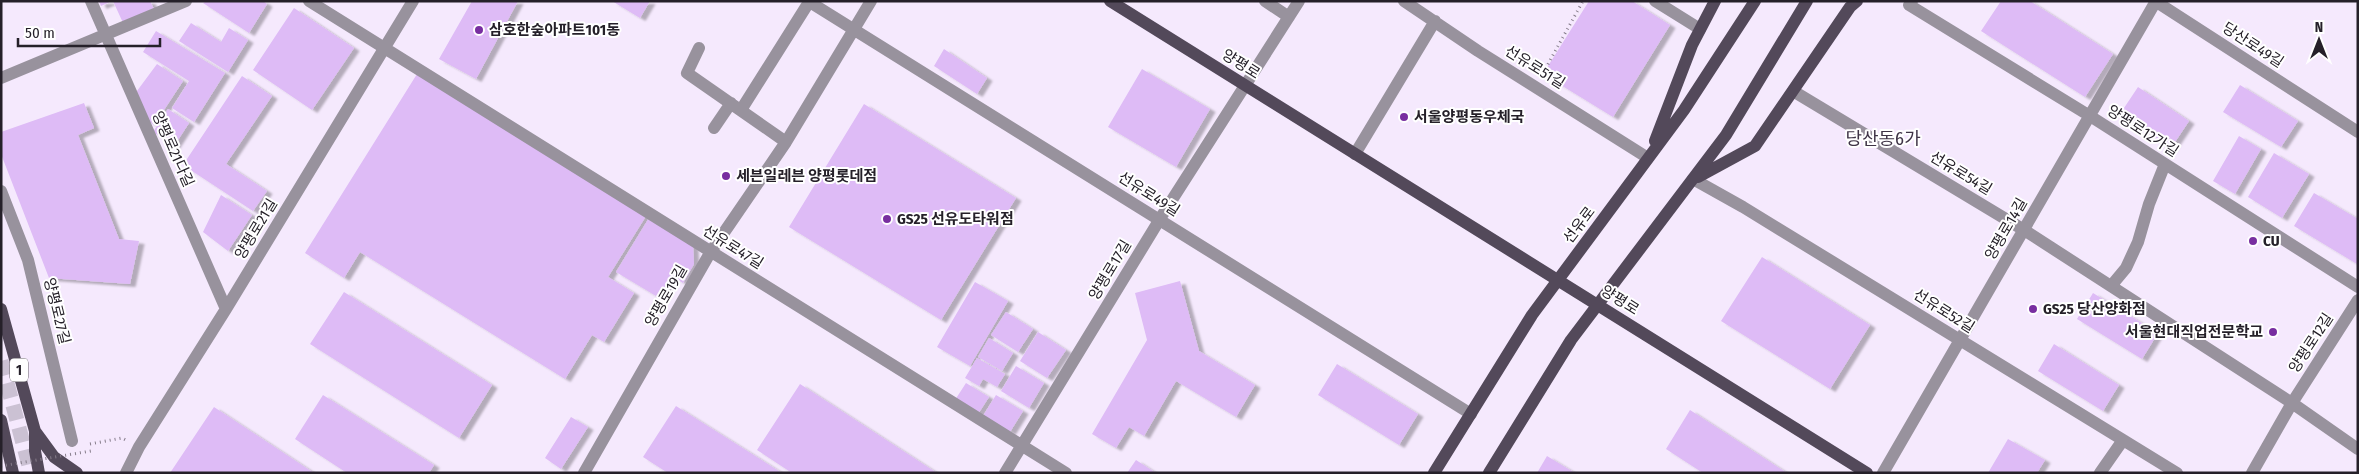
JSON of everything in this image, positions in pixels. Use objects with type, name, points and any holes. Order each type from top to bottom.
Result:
[{"type":"main road","name":"양평로","points":[[1110,1],[1867,473]]},
{"type":"main road","points":[[1648,158],[1700,29],[1714,1]]},
{"type":"main road","name":"선유로","points":[[1434,473],[1532,315],[1684,110],[1755,1]]},
{"type":"main road","points":[[1489,473],[1571,340],[1599,306],[1726,135],[1807,1]]},
{"type":"main road","points":[[1693,179],[1755,146],[1850,7],[1857,1]]},
{"type":"main road","name":"1","points":[[1,309],[35,431],[35,451],[39,473]]},
{"type":"main road","points":[[1,420],[13,473]]},
{"type":"main road","points":[[35,431],[54,457],[77,473]]},
{"type":"street","name":"양평로21다길","points":[[91,1],[226,309]]},
{"type":"street","points":[[1,78],[186,1]]},
{"type":"street","name":"선유로47길","points":[[309,1],[710,253],[1066,473]]},
{"type":"street","name":"양평로21길","points":[[126,473],[139,448],[226,309],[413,1]]},
{"type":"street","name":"양평로19길","points":[[584,473],[710,253],[786,142],[871,1]]},
{"type":"street","points":[[1265,1],[1288,17]]},
{"type":"street","name":"양평로17길","points":[[1005,473],[1244,85],[1299,1]]},
{"type":"street","points":[[1655,1],[1700,29]]},
{"type":"street","name":"양평로14길","points":[[1883,473],[2156,1]]},
{"type":"street","name":"당산로49길","points":[[2156,1],[2358,132]]},
{"type":"street","name":"선유로49길","points":[[736,107],[808,2],[1471,414]]},
{"type":"street","name":"선유로51길","points":[[1405,2],[1648,158]]},
{"type":"street","name":"양평로12가길","points":[[1910,3],[2358,287]]},
{"type":"street","points":[[1355,154],[1435,21]]},
{"type":"street","points":[[699,48],[687,73],[786,142]]},
{"type":"street","name":"선유로54길","points":[[1793,91],[2024,230],[2292,403]]},
{"type":"street","points":[[714,128],[736,107]]},
{"type":"street","points":[[2111,286],[2126,268],[2138,242],[2149,204],[2165,164]]},
{"type":"street","name":"선유로52길","points":[[1693,179],[1743,207],[2177,473]]},
{"type":"street","name":"양평로27길","points":[[1,191],[28,260],[72,442]]},
{"type":"street","name":"양평로12길","points":[[2252,473],[2292,403],[2358,300]]},
{"type":"street","points":[[2292,403],[2358,449]]},
{"type":"street","points":[[2100,473],[2123,440]]},
{"type":"path","points":[[1535,87],[1583,1]]},
{"type":"path","points":[[90,444],[122,438],[139,448]]},
{"type":"path","points":[[1,466],[91,451]]},
{"type":"building","points":[[99,1],[112,1],[101,6]]},
{"type":"building","points":[[113,1],[150,1],[155,11],[124,25]]},
{"type":"building","points":[[207,1],[263,1],[267,4],[249,33],[203,3]]},
{"type":"building","name":"삼호한숲아파트101동","points":[[472,1],[518,1],[476,79],[439,59]]},
{"type":"building","points":[[612,1],[650,1],[640,18]]},
{"type":"building","points":[[1589,1],[1632,1],[1670,25],[1613,117],[1543,74]]},
{"type":"building","points":[[2001,1],[2030,1],[2113,54],[2085,97],[1981,31]]},
{"type":"building","points":[[294,8],[354,48],[312,110],[253,70]]},
{"type":"building","points":[[191,23],[221,42],[229,28],[248,40],[228,72],[179,41]]},
{"type":"building","points":[[156,31],[225,73],[194,122],[172,108],[189,81],[143,52]]},
{"type":"building","points":[[944,49],[987,78],[977,94],[934,66]]},
{"type":"building","points":[[157,64],[183,81],[154,125],[144,118],[134,95]]},
{"type":"building","points":[[1142,69],[1210,109],[1176,167],[1108,127]]},
{"type":"building","points":[[417,74],[646,216],[608,277],[634,293],[604,342],[592,335],[565,379],[360,252],[344,278],[305,253]]},
{"type":"building","points":[[242,76],[272,96],[226,164],[267,191],[253,211],[183,165]]},
{"type":"building","points":[[2240,85],[2298,121],[2281,147],[2223,112]]},
{"type":"building","points":[[2138,87],[2189,121],[2171,148],[2120,114]]},
{"type":"building","points":[[84,103],[94,128],[78,135],[119,239],[139,241],[130,284],[49,278],[1,154],[1,132]]},
{"type":"building","points":[[864,104],[1016,198],[941,320],[789,227]]},
{"type":"building","points":[[168,109],[189,123],[174,146],[153,132]]},
{"type":"building","points":[[2239,136],[2261,149],[2235,194],[2213,181]]},
{"type":"building","points":[[2274,153],[2309,174],[2282,218],[2248,197]]},
{"type":"building","points":[[2314,193],[2358,219],[2357,264],[2294,226]]},
{"type":"building","points":[[221,195],[252,215],[228,251],[203,232]]},
{"type":"building","points":[[649,218],[693,245],[694,264],[683,283],[674,277],[661,299],[616,272]]},
{"type":"building","points":[[1762,257],[1870,325],[1830,389],[1721,321]]},
{"type":"building","points":[[1180,281],[1199,351],[1255,385],[1236,417],[1176,381],[1144,436],[1129,427],[1116,448],[1092,434],[1147,340],[1135,293]]},
{"type":"building","points":[[975,282],[1008,301],[970,366],[937,347]]},
{"type":"building","points":[[344,292],[492,385],[459,438],[310,344]]},
{"type":"building","points":[[2093,293],[2158,333],[2142,359],[2077,319]]},
{"type":"building","points":[[1006,312],[1033,329],[1018,352],[991,335]]},
{"type":"building","points":[[1038,332],[1066,350],[1047,378],[1020,361]]},
{"type":"building","points":[[989,338],[1013,353],[1002,371],[978,357]]},
{"type":"building","points":[[2054,344],[2119,385],[2103,411],[2038,371]]},
{"type":"building","points":[[977,358],[1005,374],[997,387],[983,379],[979,386],[965,378]]},
{"type":"building","points":[[1337,364],[1418,414],[1399,445],[1318,395]]},
{"type":"building","points":[[1016,366],[1044,383],[1029,408],[1001,391]]},
{"type":"building","points":[[966,383],[989,397],[978,414],[955,400]]},
{"type":"building","points":[[800,384],[937,473],[792,473],[757,450]]},
{"type":"building","points":[[323,395],[434,465],[429,473],[347,473],[295,439]]},
{"type":"building","points":[[996,395],[1023,411],[1010,432],[983,416]]},
{"type":"building","points":[[676,406],[782,473],[668,473],[643,457]]},
{"type":"building","points":[[214,407],[314,473],[170,473]]},
{"type":"building","points":[[1690,410],[1787,473],[1703,473],[1666,449]]},
{"type":"building","points":[[571,417],[588,427],[561,469],[545,458]]},
{"type":"building","points":[[2008,439],[2045,460],[2037,473],[1988,473]]},
{"type":"building","points":[[1547,456],[1575,473],[1537,473]]},
{"type":"building","points":[[1136,460],[1156,473],[1127,473]]},
{"type":"tunnel","points":[[1,361],[31,473]]},
{"type":"place","name":"삼호한숲아파트101동","points":[[479,30]]},
{"type":"place","name":"서울양평동우체국","points":[[1404,117]]},
{"type":"place","name":"세븐일레븐 양평롯데점","points":[[726,176]]},
{"type":"place","name":"GS25 선유도타워점","points":[[887,219]]},
{"type":"place","name":"CU","points":[[2253,241]]},
{"type":"place","name":"GS25 당산양화점","points":[[2033,309]]},
{"type":"place","name":"서울현대직업전문학교","points":[[2273,332]]},
{"type":"district","name":"당산동6가","points":[[1883,139]]}]
